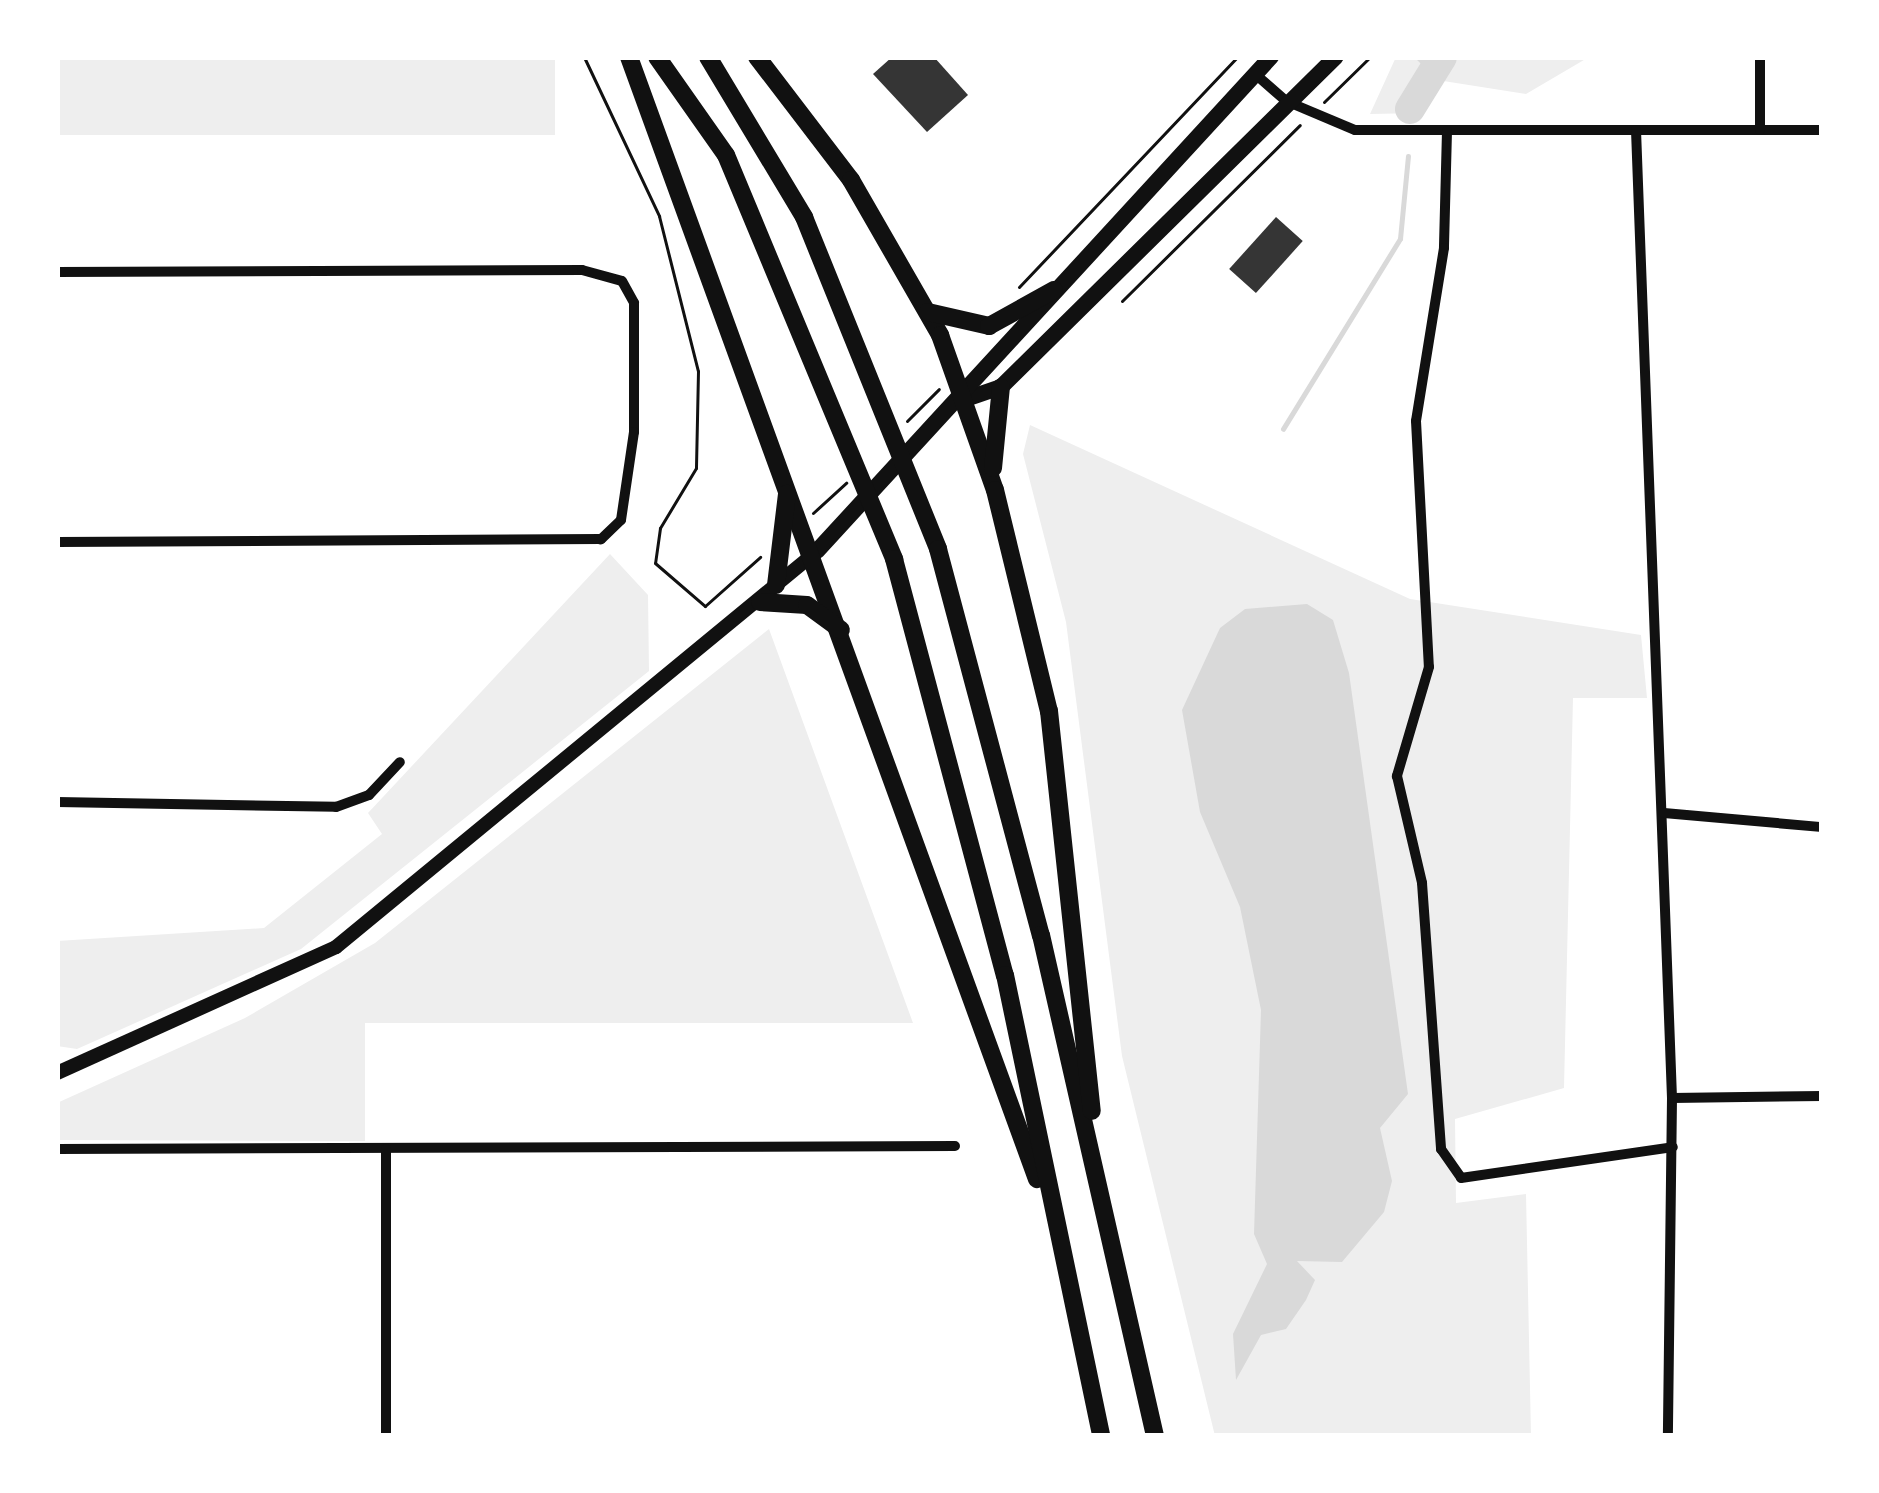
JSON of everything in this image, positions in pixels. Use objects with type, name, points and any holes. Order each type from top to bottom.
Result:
[{"type":"highway","points":[[629,57],[786,483],[817,551],[1071,1274]]},
{"type":"highway","points":[[657,57],[726,155],[849,438],[894,559],[1000,952],[1071,1274],[1101,1436]]},
{"type":"highway","points":[[708,57],[804,217],[888,413],[938,549],[1101,1199],[1155,1436]]},
{"type":"highway","points":[[757,57],[851,180],[926,310],[995,490],[1048,710],[1101,1199]]},
{"type":"highway","points":[[926,310],[989,326],[1054,290]]},
{"type":"highway","points":[[995,490],[1001,387]]},
{"type":"highway","points":[[776,585],[790,528],[786,483]]},
{"type":"highway","points":[[760,602],[807,604],[848,638]]},
{"type":"main road","points":[[57,1073],[336,946],[760,602],[817,551],[963,400],[1054,290],[1271,57]]},
{"type":"main road","points":[[963,400],[1001,387],[1286,101],[1336,57]]},
{"type":"street","points":[[1760,57],[1760,130]]},
{"type":"street","points":[[1254,73],[1286,101],[1355,130],[1822,130]]},
{"type":"street","points":[[1636,130],[1672,1098],[1668,1436]]},
{"type":"street","points":[[1447,131],[1444,248],[1416,421],[1429,667],[1397,776],[1421,883],[1445,1160],[1461,1178],[1673,1147]]},
{"type":"street","points":[[57,272],[582,270],[622,280],[634,303],[631,454],[621,520],[601,539],[57,542]]},
{"type":"street","points":[[57,802],[336,807],[369,795],[400,762]]},
{"type":"street","points":[[1664,813],[1822,827]]},
{"type":"street","points":[[1672,1098],[1822,1096]]},
{"type":"street","points":[[57,1149],[955,1146]]},
{"type":"street","points":[[386,1149],[386,1436]]},
{"type":"path","points":[[584,57],[659,216],[690,324],[701,444],[656,563],[705,606]]},
{"type":"path","points":[[1122,301],[1370,57]]},
{"type":"shaded area","points":[[57,57],[555,57],[555,135],[57,135]]},
{"type":"shaded area","points":[[1396,57],[1589,57],[1526,94],[1437,80],[1421,113],[1370,114]]},
{"type":"shaded area","points":[[1030,425],[1410,599],[1641,635],[1647,698],[1573,698],[1564,1088],[1455,1119],[1456,1203],[1526,1194],[1531,1436],[1215,1436],[1122,1056],[1066,622],[1023,454]]},
{"type":"shaded area","points":[[610,554],[648,595],[649,671],[301,949],[77,1049],[57,1046],[57,941],[264,928],[382,834],[368,813]]},
{"type":"shaded area","points":[[1307,604],[1333,620],[1349,673],[1408,1094],[1380,1128],[1392,1181],[1384,1212],[1342,1262],[1297,1261],[1315,1280],[1306,1300],[1286,1329],[1261,1335],[1236,1380],[1233,1334],[1267,1264],[1254,1234],[1261,1010],[1240,907],[1200,812],[1182,710],[1220,628],[1245,609]]},
{"type":"shaded area","points":[[769,629],[913,1023],[365,1023],[365,1141],[57,1140],[57,1103],[245,1018],[375,943]]},
{"type":"building","points":[[892,57],[934,57],[968,95],[927,132],[873,74]]},
{"type":"building","points":[[1276,217],[1303,241],[1256,293],[1229,269]]},
{"type":"waterway","points":[[1418,57],[1430,69]]},
{"type":"waterway","points":[[1410,109],[1442,57]]},
{"type":"waterway","points":[[1283,429],[1400,239],[1408,156]]}]
